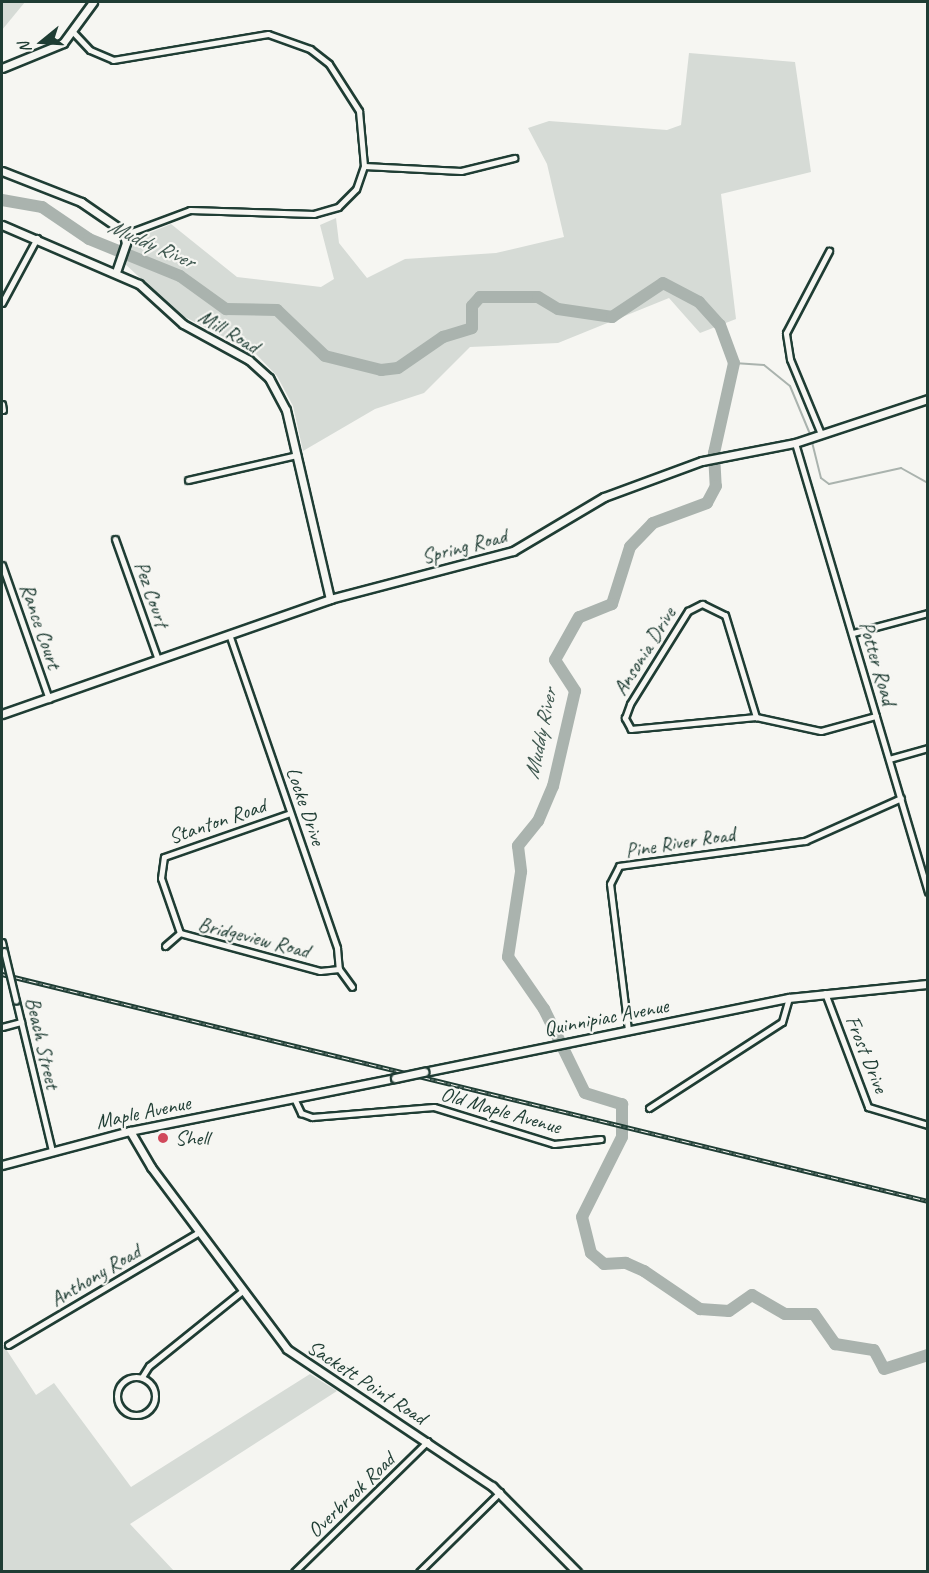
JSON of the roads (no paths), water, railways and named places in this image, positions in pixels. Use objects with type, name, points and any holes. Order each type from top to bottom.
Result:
[{"type":"street","points":[[2,68],[52,49],[74,33],[93,2]]},
{"type":"street","points":[[74,33],[90,50],[113,60],[268,34],[310,49],[352,94],[362,127],[364,166],[348,200],[325,213],[189,210],[126,234]]},
{"type":"street","points":[[364,166],[461,171],[514,158]]},
{"type":"street","points":[[2,171],[81,202],[126,234]]},
{"type":"street","name":"Mill Road","points":[[2,225],[37,237],[139,284],[183,324],[260,368],[284,402],[330,598]]},
{"type":"street","points":[[116,272],[125,248],[126,234]]},
{"type":"street","points":[[2,303],[37,237]]},
{"type":"street","points":[[821,434],[790,359],[786,333],[829,251]]},
{"type":"street","name":"Spring Road","points":[[2,714],[330,598],[513,551],[604,497],[708,460],[795,443],[927,399]]},
{"type":"street","name":"Potter Road","points":[[795,443],[853,633],[927,892]]},
{"type":"street","points":[[188,480],[297,455]]},
{"type":"street","name":"Pez Court","points":[[115,539],[158,660]]},
{"type":"street","name":"Rance Court","points":[[2,565],[49,699]]},
{"type":"street","name":"Ansonia Drive","points":[[756,717],[725,615],[702,604],[688,611],[626,718],[636,732],[756,717],[821,731],[876,716]]},
{"type":"street","points":[[853,633],[927,613]]},
{"type":"street","name":"Locke Drive","points":[[229,634],[290,813],[339,969],[352,987]]},
{"type":"street","points":[[889,759],[927,748]]},
{"type":"street","name":"Pine River Road","points":[[628,1030],[610,884],[620,866],[805,841],[901,798]]},
{"type":"street","name":"Stanton Road","points":[[180,933],[159,867],[164,857],[290,813]]},
{"type":"street","name":"Bridgeview Road","points":[[165,946],[180,933],[320,971],[339,969]]},
{"type":"street","name":"Beach Street","points":[[2,942],[52,1151]]},
{"type":"street","name":"Quinnipiac Avenue","points":[[294,1098],[789,998],[824,992],[927,984]]},
{"type":"street","name":"Frost Drive","points":[[824,992],[868,1107],[927,1125]]},
{"type":"street","points":[[649,1108],[782,1022],[789,998]]},
{"type":"street","points":[[2,1027],[21,1022]]},
{"type":"street","name":"Maple Avenue","points":[[2,1165],[130,1131],[294,1098]]},
{"type":"street","name":"Old Maple Avenue","points":[[294,1098],[301,1113],[312,1117],[434,1107],[554,1144],[601,1139]]},
{"type":"street","name":"Sackett Point Road","points":[[130,1131],[241,1292],[278,1340],[310,1368],[428,1441],[500,1492],[577,1572]]},
{"type":"street","name":"Anthony Road","points":[[8,1345],[199,1232]]},
{"type":"street","points":[[142,1377],[149,1365],[241,1292]]},
{"type":"street","points":[[142,1377],[154,1391],[153,1404],[144,1413],[132,1414],[118,1403],[117,1391],[129,1378],[142,1377]]},
{"type":"street","name":"Overbrook Road","points":[[294,1572],[428,1441]]},
{"type":"street","points":[[419,1572],[500,1492]]},
{"type":"waterway","name":"Muddy River","points":[[2,200],[42,207],[89,239],[180,276],[226,309],[277,310],[325,356],[381,370],[398,368],[443,337],[472,328],[472,306],[480,297],[538,297],[558,309],[612,317],[663,283],[699,302],[720,325],[734,363],[714,453],[716,486],[707,503],[653,523],[630,547],[612,604],[579,617],[555,660],[575,691],[553,786],[538,821],[518,846],[521,872],[508,957],[544,1009],[585,1093],[622,1104],[622,1137],[582,1217],[591,1253],[604,1264],[626,1263],[644,1271],[700,1309],[729,1311],[752,1295],[785,1314],[814,1314],[835,1344],[874,1350],[884,1369],[928,1355]]},
{"type":"waterway","points":[[734,363],[764,365],[790,386],[810,434]]},
{"type":"waterway","points":[[812,442],[821,478],[829,484],[901,468],[928,483]]},
{"type":"railway","points":[[2,974],[928,1201]]},
{"type":"place","name":"Shell","points":[[163,1138]]}]
